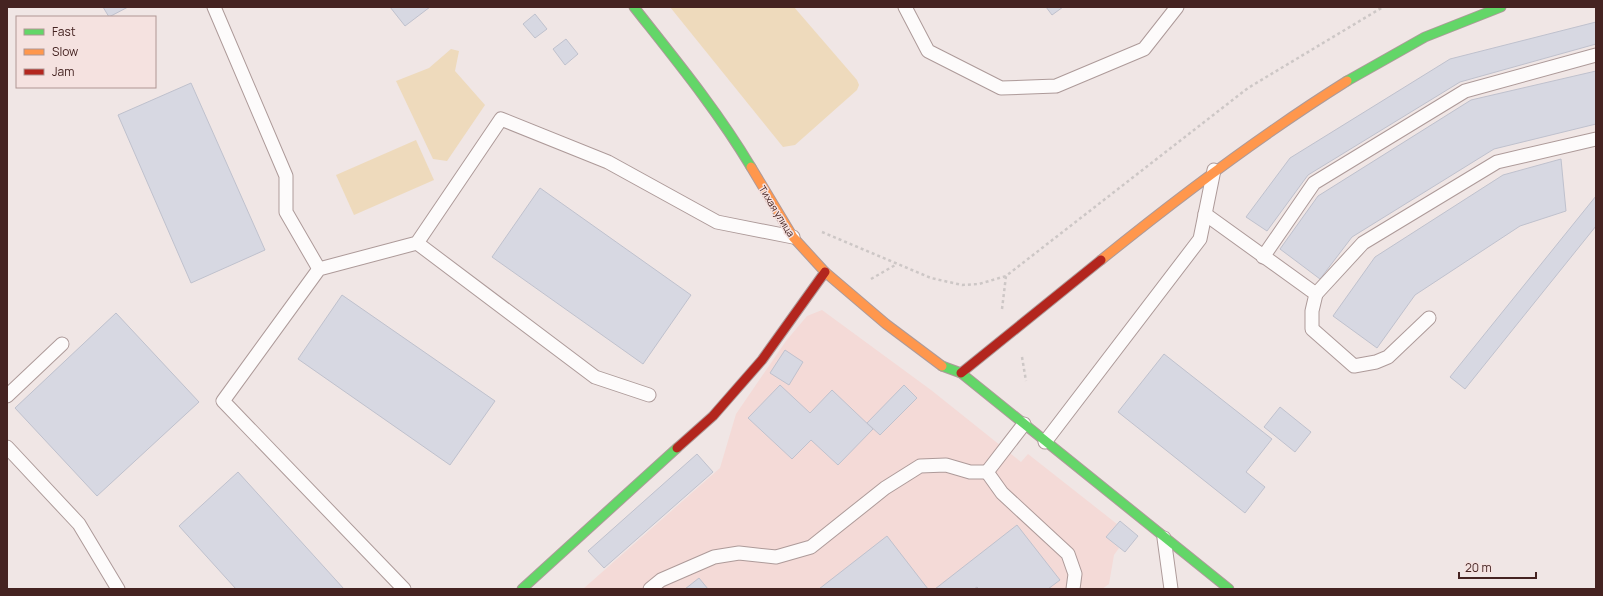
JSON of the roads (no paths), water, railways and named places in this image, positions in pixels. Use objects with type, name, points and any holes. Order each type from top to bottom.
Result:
[{"type":"street","name":"Тихая улица","points":[[634,7],[695,84],[735,140],[793,237],[825,272],[886,324],[939,365],[961,373],[1229,589]]},
{"type":"street","points":[[961,373],[1193,185],[1275,127],[1361,71],[1418,40],[1477,14],[1501,7]]},
{"type":"street","points":[[522,589],[713,416],[762,360],[825,272]]},
{"type":"lane","points":[[214,7],[286,176],[286,212],[319,268]]},
{"type":"lane","points":[[905,7],[928,51],[1001,88],[1056,86],[1144,49],[1177,7]]},
{"type":"lane","points":[[1263,257],[1314,183],[1465,91],[1596,55]]},
{"type":"lane","points":[[404,589],[223,401],[319,268],[417,243],[501,119],[608,162],[717,222],[793,237]]},
{"type":"lane","points":[[1429,318],[1388,357],[1376,362],[1354,366],[1312,329],[1312,311],[1316,294],[1363,243],[1497,162],[1596,139]]},
{"type":"lane","points":[[1046,442],[1200,239],[1214,170]]},
{"type":"lane","points":[[1205,214],[1316,294]]},
{"type":"lane","points":[[417,243],[595,377],[649,395]]},
{"type":"lane","points":[[7,396],[62,344]]},
{"type":"lane","points":[[987,472],[1024,424]]},
{"type":"lane","points":[[7,447],[79,524],[118,589]]},
{"type":"lane","points":[[650,589],[661,580],[714,557],[739,553],[776,557],[811,548],[885,488],[920,466],[946,465],[970,472],[987,472]]},
{"type":"lane","points":[[987,472],[1002,493],[1068,554],[1075,574],[1073,589]]},
{"type":"lane","points":[[1164,538],[1171,589]]}]
